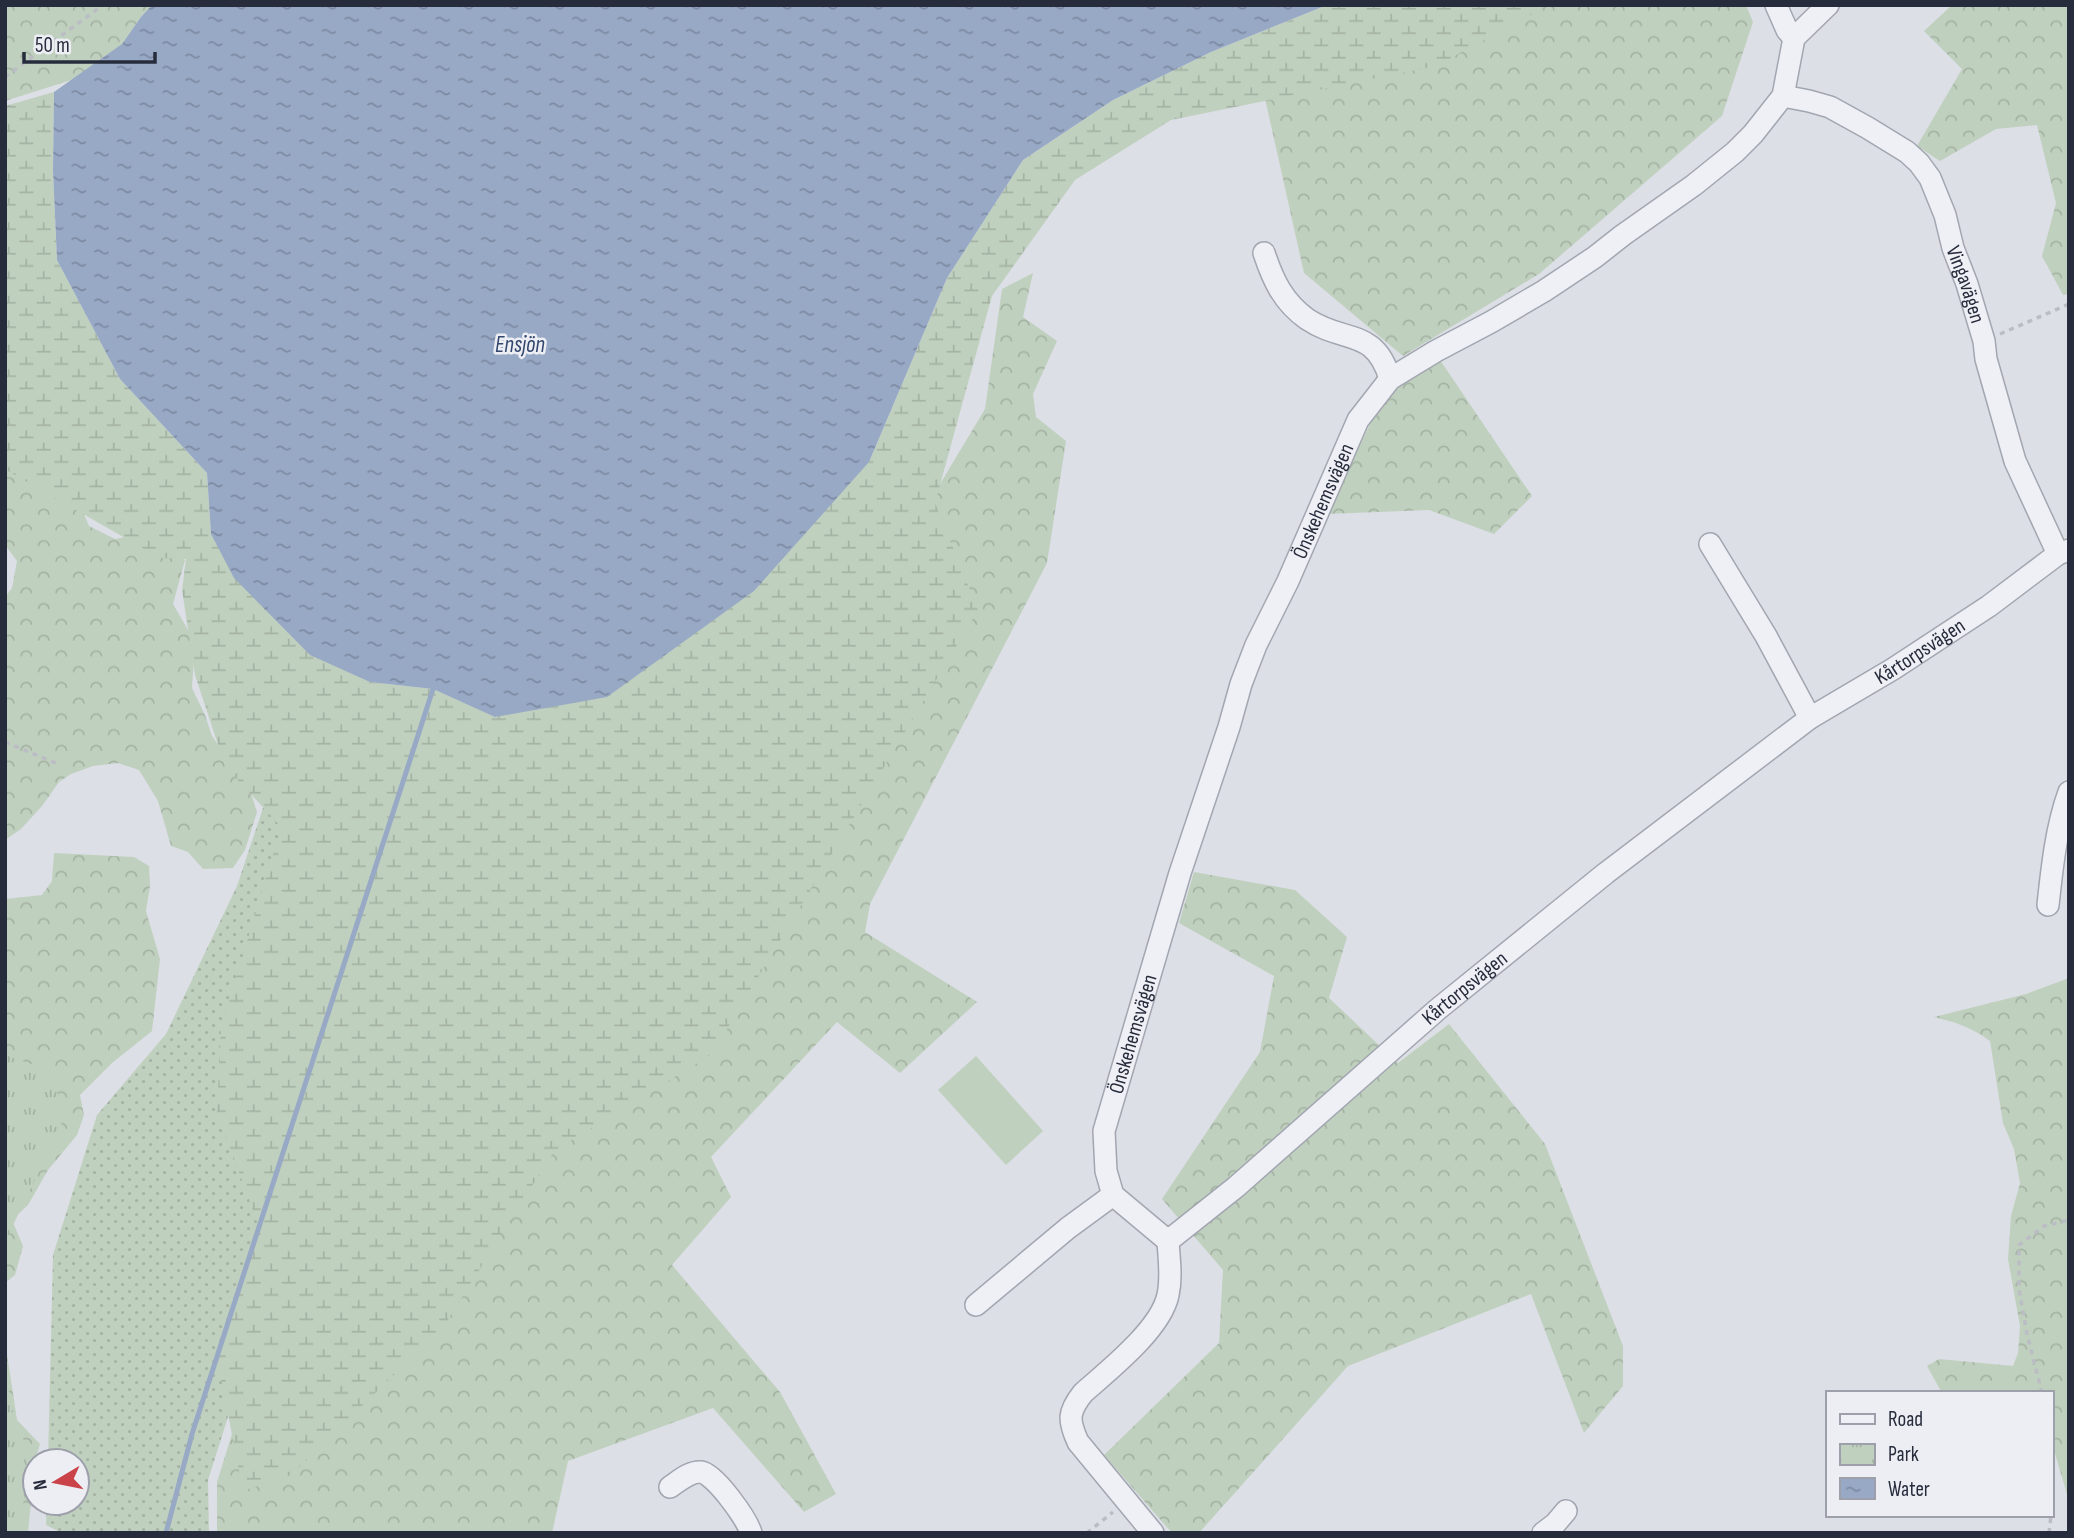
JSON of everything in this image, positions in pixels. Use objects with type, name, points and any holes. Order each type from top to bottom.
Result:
[{"type":"street","points":[[1776,5],[1787,30],[1794,38],[1828,5]]},
{"type":"street","name":"Önskehemsvägen","points":[[1113,1195],[1106,1171],[1104,1131],[1180,873],[1241,684],[1358,420],[1390,379],[1491,322],[1595,257],[1717,167],[1752,134],[1783,96],[1794,38]]},
{"type":"street","name":"Vingavägen","points":[[1783,96],[1830,107],[1891,142],[1919,163],[1930,178],[1967,284],[2015,461],[2063,552]]},
{"type":"street","points":[[1264,253],[1273,279],[1284,297],[1298,312],[1326,329],[1367,343],[1378,351],[1390,379]]},
{"type":"street","points":[[1710,544],[1766,636],[1810,718]]},
{"type":"street","name":"Kårtorpsvägen","points":[[1168,1241],[1236,1187],[1438,1009],[1606,873],[1810,718],[1893,670],[2063,552]]},
{"type":"street","points":[[2048,905],[2051,874],[2069,792]]},
{"type":"street","points":[[975,1305],[1113,1195],[1168,1241],[1171,1278],[1168,1299],[1153,1326],[1083,1393],[1073,1406],[1070,1419],[1078,1442],[1153,1533]]},
{"type":"street","points":[[670,1487],[688,1475],[701,1472],[710,1477],[743,1514],[751,1533]]},
{"type":"street","points":[[1543,1533],[1566,1511]]},
{"type":"path","points":[[5,77],[103,5]]},
{"type":"path","points":[[1984,341],[2069,304]]},
{"type":"path","points":[[5,742],[58,764]]},
{"type":"path","points":[[2041,1391],[2023,1312],[2019,1245],[2044,1226],[2069,1220]]},
{"type":"path","points":[[1087,1533],[1126,1501]]},
{"type":"green space","points":[[5,5],[152,5],[122,44],[84,76],[5,101]]},
{"type":"green space","points":[[1327,5],[1544,5],[1542,9],[1436,66],[1171,120],[1075,180],[992,296],[935,503],[978,610],[712,1054],[554,1151],[444,1326],[291,1475],[243,1491],[217,1358],[259,1227],[217,1112],[221,1029],[281,827],[225,766],[195,675],[182,590],[186,559],[160,558],[5,467],[5,106],[54,92],[53,170],[57,260],[120,379],[207,473],[211,534],[370,682],[433,689],[496,717],[869,462],[947,278],[1023,160],[1113,100],[1211,52]]},
{"type":"green space","points":[[1377,5],[1746,5],[1753,22],[1722,116],[1539,274],[1403,356],[1304,273],[1258,67]]},
{"type":"green space","points":[[1952,5],[2069,5],[2069,294],[2063,295],[2042,256],[2056,203],[2037,125],[1996,129],[1940,161],[1917,146],[1962,69],[1924,31]]},
{"type":"green space","points":[[1033,273],[1023,317],[1057,341],[1033,394],[1036,417],[1066,441],[1047,563],[870,904],[865,932],[977,1002],[900,1073],[837,1022],[711,1157],[731,1197],[672,1265],[780,1392],[836,1494],[804,1512],[713,1408],[568,1461],[552,1533],[217,1533],[217,1482],[419,833],[898,554],[985,409],[1002,289]]},
{"type":"green space","points":[[1440,360],[1532,496],[1494,534],[1429,510],[1327,514],[1371,422],[1405,379]]},
{"type":"green space","points":[[5,466],[78,500],[89,526],[115,539],[141,534],[185,560],[173,604],[195,642],[192,688],[212,736],[251,793],[257,812],[245,850],[233,868],[203,869],[188,852],[171,846],[158,801],[139,770],[118,763],[93,766],[71,774],[59,782],[21,829],[5,840],[5,597],[12,588],[17,561],[5,545]]},
{"type":"green space","points":[[264,805],[414,832],[208,1480],[209,1533],[62,1533],[46,1525],[46,1517],[91,1517],[91,1447],[48,1447],[53,1255],[97,1115],[166,1034],[237,886]]},
{"type":"green space","points":[[54,853],[134,857],[149,866],[150,886],[146,911],[160,959],[152,1031],[112,1063],[80,1095],[84,1115],[77,1135],[48,1170],[28,1205],[12,1220],[23,1246],[15,1275],[5,1283],[5,899],[42,895],[52,881]]},
{"type":"green space","points":[[1194,872],[1295,890],[1347,937],[1329,998],[1398,1063],[1449,1024],[1545,1144],[1623,1346],[1623,1386],[1584,1433],[1531,1294],[1348,1366],[1199,1533],[1172,1533],[1104,1455],[1219,1343],[1223,1270],[1162,1199],[1260,1052],[1274,976],[1179,923]]},
{"type":"green space","points":[[2069,978],[2069,1501],[2053,1447],[2053,1391],[1941,1391],[1927,1366],[1939,1359],[2013,1366],[2018,1353],[2020,1326],[2008,1259],[2011,1216],[2020,1183],[2014,1149],[2003,1123],[1990,1041],[1964,1026],[1934,1017],[2026,994]]},
{"type":"green space","points":[[5,1055],[52,1071],[64,1118],[5,1242]]},
{"type":"green space","points":[[976,1056],[1043,1131],[1006,1165],[938,1090]]},
{"type":"green space","points":[[5,1341],[17,1420],[40,1444],[39,1447],[21,1447],[21,1517],[30,1517],[28,1533],[5,1533]]},
{"type":"green space","points":[[5,1371],[12,1409],[22,1431],[25,1447],[21,1447],[22,1533],[5,1533]]},
{"type":"water","name":"Ensjön","points":[[152,5],[1327,5],[1211,52],[1113,100],[1023,160],[947,278],[869,462],[754,591],[607,697],[495,717],[433,689],[370,682],[310,655],[234,578],[211,534],[207,473],[120,379],[57,260],[53,170],[54,92],[122,44]]},
{"type":"waterway","points":[[166,1533],[192,1434],[433,689]]}]
